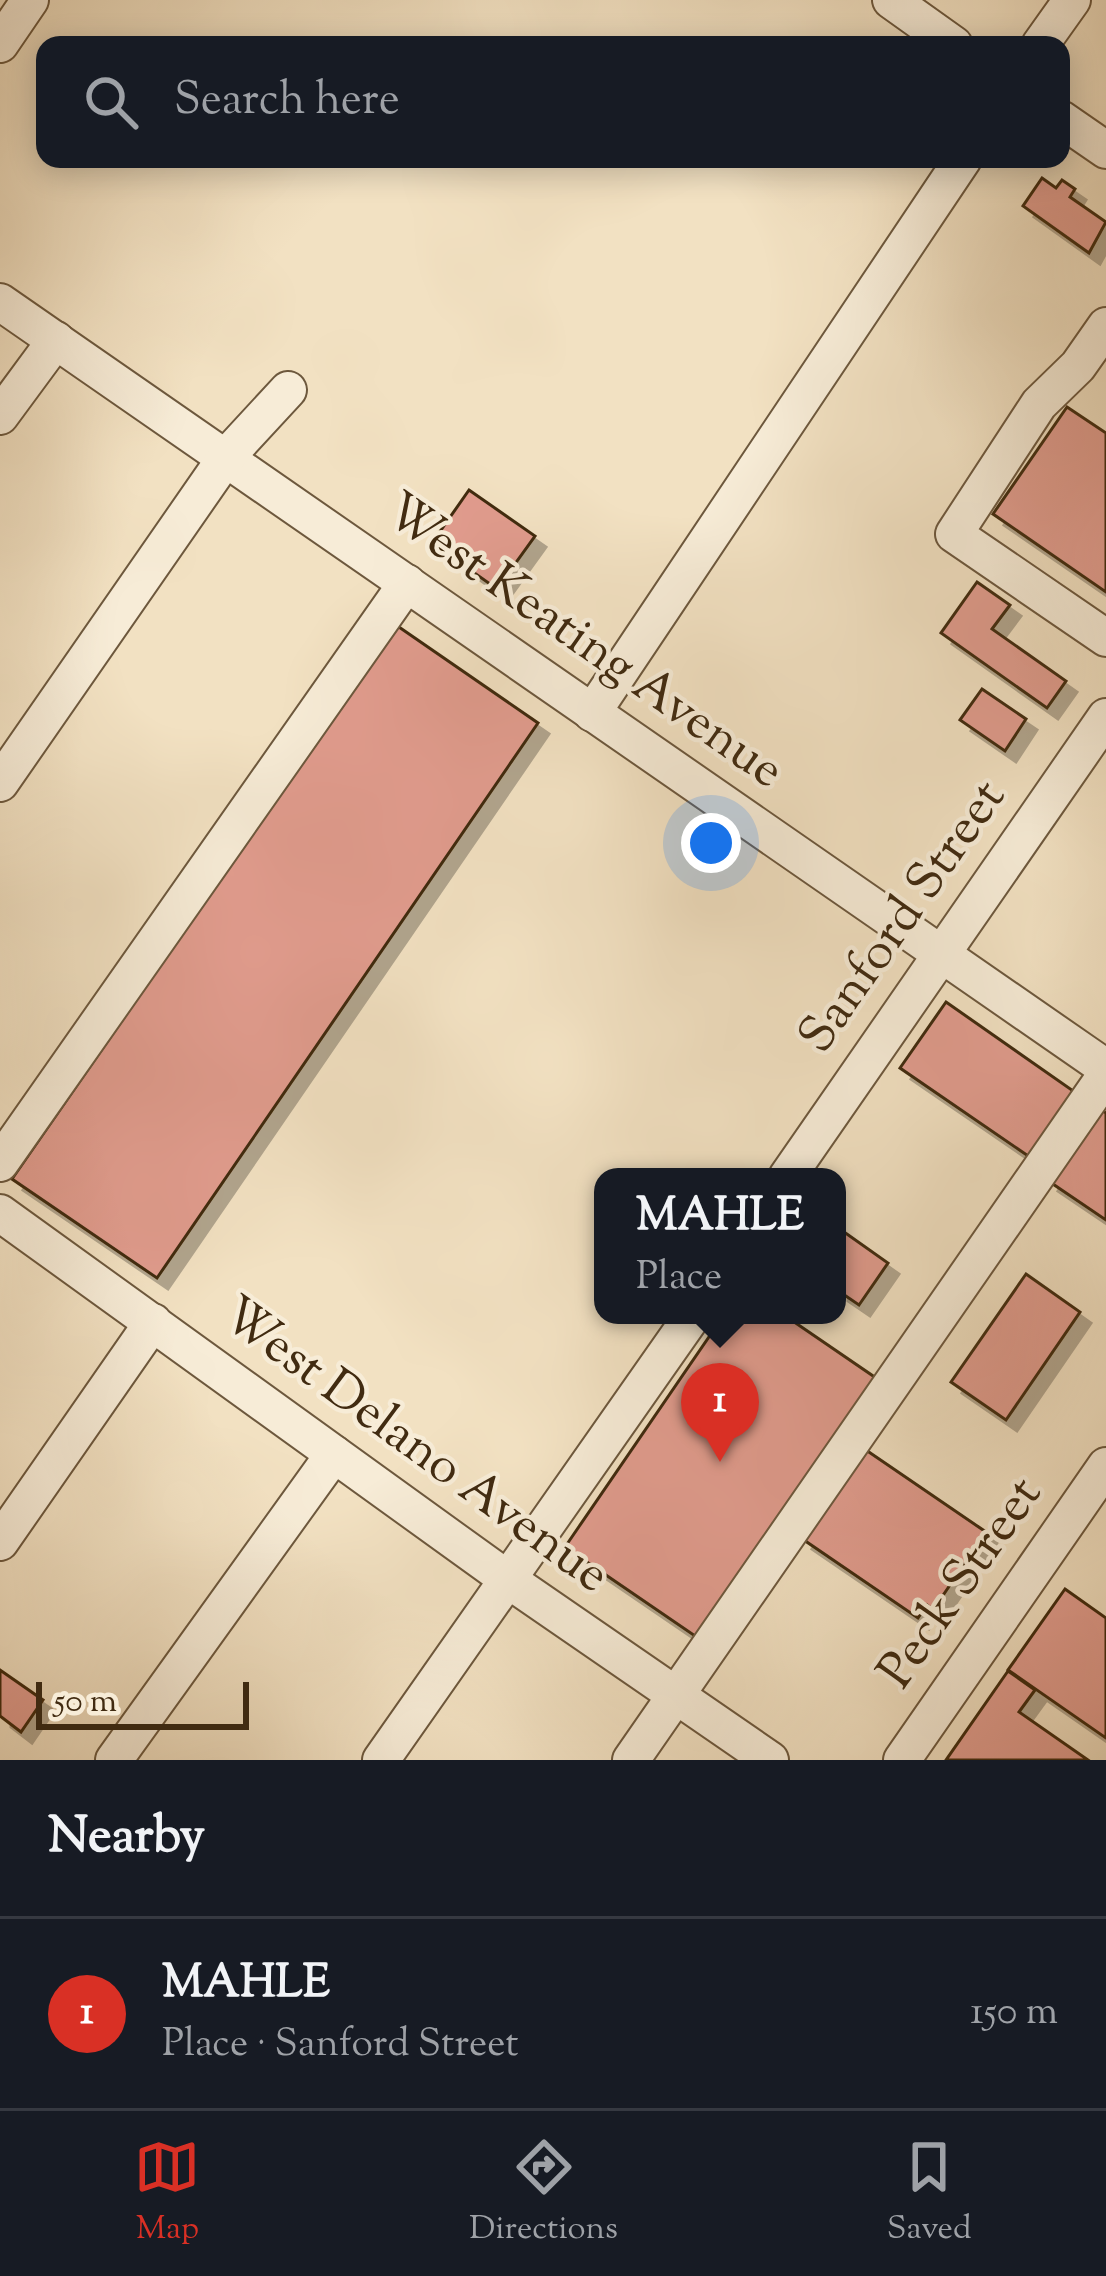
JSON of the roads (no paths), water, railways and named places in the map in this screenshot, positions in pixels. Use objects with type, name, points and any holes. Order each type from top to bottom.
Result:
[{"type":"street","points":[[0,44],[30,0]]},
{"type":"street","points":[[891,0],[941,36]]},
{"type":"street","points":[[1046,36],[1072,0]]},
{"type":"street","points":[[1070,124],[1106,150]]},
{"type":"street","points":[[592,713],[957,168]]},
{"type":"street","name":"West Keating Avenue","points":[[0,302],[1106,1071]]},
{"type":"street","points":[[1106,326],[1078,366],[1040,404],[954,534],[1106,638]]},
{"type":"street","points":[[0,416],[56,340]]},
{"type":"street","points":[[0,784],[227,456],[288,390]]},
{"type":"street","points":[[0,1163],[407,583]]},
{"type":"street","name":"Sanford Street","points":[[794,1168],[1106,717]]},
{"type":"street","points":[[631,1760],[1106,1071]]},
{"type":"street","name":"West Delano Avenue","points":[[0,1213],[510,1581],[770,1760]]},
{"type":"street","points":[[0,1542],[153,1322]]},
{"type":"street","points":[[381,1760],[687,1324]]},
{"type":"street","points":[[114,1760],[334,1454]]},
{"type":"street","name":"Peck Street","points":[[902,1760],[1106,1466]]},
{"type":"place","name":"MAHLE","points":[[720,1462]]}]
